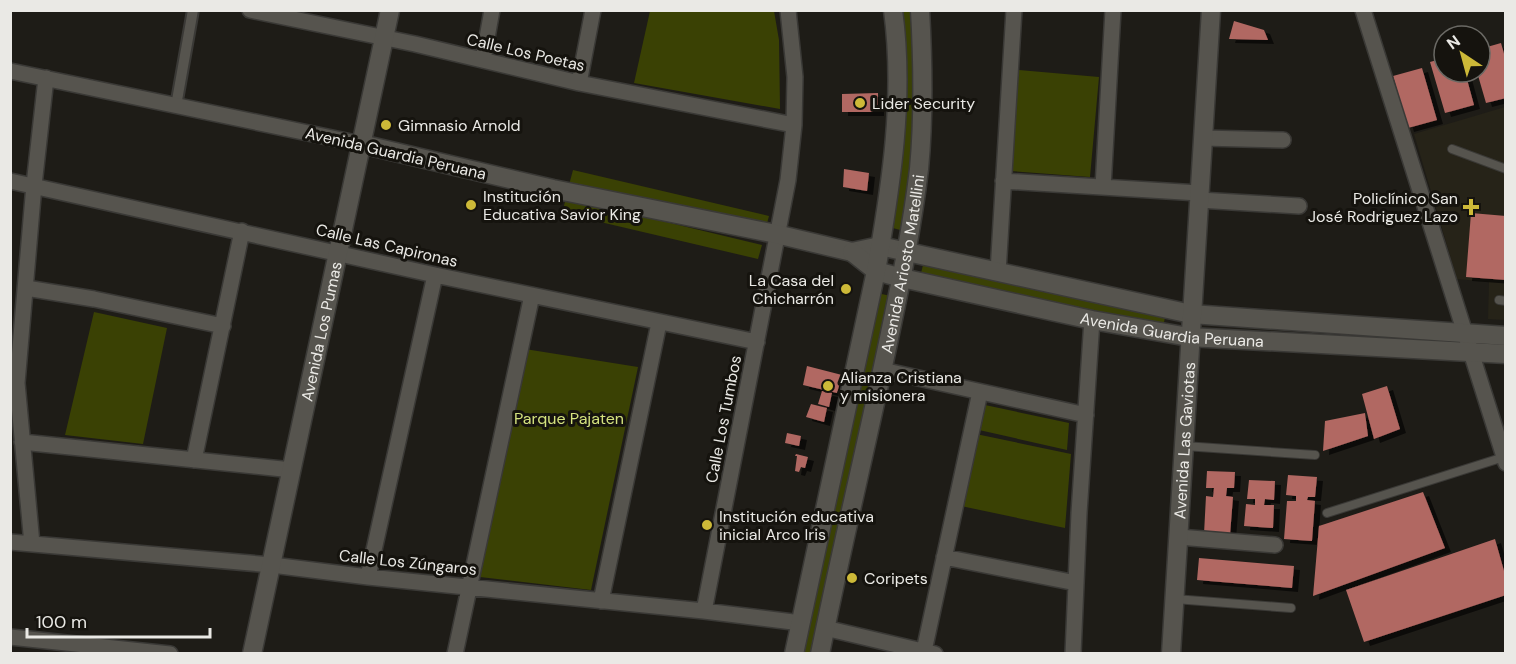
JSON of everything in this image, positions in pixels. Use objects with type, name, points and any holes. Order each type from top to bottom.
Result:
[{"type":"street","points":[[176,106],[193,10]]},
{"type":"street","name":"Calle Los Poetas","points":[[250,10],[288,14],[579,83],[794,125]]},
{"type":"street","name":"Avenida Los Pumas","points":[[252,654],[390,10]]},
{"type":"street","points":[[483,60],[492,10]]},
{"type":"street","points":[[579,83],[593,10]]},
{"type":"street","name":"Calle Los Tumbos","points":[[704,611],[788,180],[794,125],[795,77],[788,10]]},
{"type":"street","name":"Avenida Ariosto Matellini","points":[[794,654],[876,271],[892,172],[897,85],[893,10]]},
{"type":"street","name":"Avenida Ariosto Matellini","points":[[820,654],[902,278],[919,168],[923,77],[920,10]]},
{"type":"street","points":[[998,272],[1014,10]]},
{"type":"street","points":[[1103,187],[1113,10]]},
{"type":"street","name":"Avenida Las Gaviotas","points":[[1171,654],[1210,10]]},
{"type":"street","points":[[1363,10],[1505,460]]},
{"type":"street","name":"Avenida Guardia Peruana","points":[[10,71],[361,144],[553,189],[776,234],[852,252],[876,271],[1092,320],[1189,337],[1506,354]]},
{"type":"street","points":[[32,544],[17,383],[34,185],[46,78]]},
{"type":"street","points":[[1203,138],[1283,140]]},
{"type":"street","name":"Calle Las Capironas","points":[[10,181],[435,275],[757,342]]},
{"type":"street","points":[[1003,181],[1103,187],[1299,206]]},
{"type":"street","points":[[194,460],[242,231]]},
{"type":"street","name":"Avenida Guardia Peruana","points":[[852,252],[880,246],[1191,314],[1506,336]]},
{"type":"street","points":[[368,577],[435,275]]},
{"type":"street","points":[[26,288],[94,299],[223,326]]},
{"type":"street","points":[[455,654],[532,295]]},
{"type":"street","points":[[1073,654],[1092,320]]},
{"type":"street","points":[[602,601],[659,323]]},
{"type":"street","points":[[882,370],[1086,415]]},
{"type":"street","points":[[825,628],[930,652],[944,557],[980,392]]},
{"type":"street","points":[[22,442],[292,470]]},
{"type":"street","points":[[1179,537],[1275,545]]},
{"type":"street","name":"Calle Los Zúngaros","points":[[10,542],[471,586],[801,623]]},
{"type":"street","points":[[944,557],[1076,583]]},
{"type":"street","points":[[10,637],[170,654]]},
{"type":"lane","points":[[1452,149],[1506,169]]},
{"type":"lane","points":[[1184,446],[1315,455]]},
{"type":"lane","points":[[1327,513],[1505,460]]},
{"type":"lane","points":[[1175,599],[1291,608]]},
{"type":"shaded area","name":"Policlínico San José Rodriguez Lazo","points":[[1505,107],[1505,320],[1488,319],[1489,282],[1457,279],[1414,134]]},
{"type":"green space","points":[[650,11],[774,11],[779,40],[780,109],[634,83]]},
{"type":"green space","points":[[899,11],[914,11],[917,112],[904,231],[889,227]]},
{"type":"green space","points":[[1019,70],[1099,77],[1090,177],[1010,171]]},
{"type":"green space","points":[[573,170],[769,216],[765,231],[569,185]]},
{"type":"green space","points":[[566,198],[762,245],[758,259],[562,213]]},
{"type":"green space","points":[[924,261],[1165,318],[1163,326],[921,273]]},
{"type":"green space","points":[[877,293],[891,296],[815,653],[800,654]]},
{"type":"green space","points":[[94,312],[167,328],[143,444],[65,435]]},
{"type":"green space","name":"Parque Pajaten","points":[[525,349],[638,367],[591,590],[480,577]]},
{"type":"green space","points":[[985,405],[1069,423],[1067,450],[979,430]]},
{"type":"green space","points":[[976,434],[1071,454],[1065,528],[961,506]]},
{"type":"building","points":[[1234,21],[1264,30],[1268,40],[1229,39]]},
{"type":"building","points":[[1501,43],[1506,61],[1506,98],[1486,103],[1480,84],[1492,84],[1492,46]]},
{"type":"building","points":[[1422,68],[1437,120],[1408,128],[1393,76]]},
{"type":"building","points":[[1436,84],[1468,84],[1474,105],[1445,113]]},
{"type":"building","name":"Lider Security","points":[[878,93],[878,112],[842,112],[842,94]]},
{"type":"building","points":[[844,169],[869,173],[867,191],[843,187]]},
{"type":"building","points":[[1471,213],[1506,216],[1506,280],[1466,277]]},
{"type":"building","points":[[807,366],[842,375],[837,393],[803,385]]},
{"type":"building","points":[[1387,386],[1400,429],[1374,439],[1362,394]]},
{"type":"building","points":[[822,391],[832,393],[829,407],[818,404]]},
{"type":"building","points":[[811,404],[827,408],[824,422],[806,417]]},
{"type":"building","points":[[1365,413],[1368,436],[1323,451],[1325,421]]},
{"type":"building","points":[[787,433],[801,436],[799,446],[785,443]]},
{"type":"building","points":[[796,454],[808,457],[805,468],[801,467],[799,472],[795,471]]},
{"type":"building","points":[[1207,471],[1235,472],[1234,488],[1227,488],[1226,496],[1233,497],[1230,535],[1204,534],[1206,496],[1213,497],[1214,488],[1206,488]]},
{"type":"building","points":[[1288,475],[1317,477],[1315,497],[1308,497],[1307,500],[1315,501],[1312,541],[1284,539],[1287,501],[1296,501],[1296,496],[1286,495]]},
{"type":"building","points":[[1249,480],[1275,481],[1274,500],[1265,499],[1264,505],[1274,505],[1273,528],[1244,526],[1246,504],[1255,505],[1255,499],[1247,499]]},
{"type":"building","points":[[1423,492],[1445,548],[1313,596],[1319,526]]},
{"type":"building","points":[[1495,539],[1506,578],[1506,595],[1364,642],[1346,590]]},
{"type":"building","points":[[1199,558],[1294,566],[1292,588],[1197,580]]},
{"type":"place","name":"Lider Security","points":[[860,103]]},
{"type":"place","name":"Gimnasio Arnold","points":[[386,125]]},
{"type":"place","name":"Institución Educativa Savior King","points":[[471,205]]},
{"type":"place","name":"Policlínico San José Rodriguez Lazo","points":[[1471,207]]},
{"type":"place","name":"La Casa del Chicharrón","points":[[846,289]]},
{"type":"place","name":"Alianza Cristiana y misionera","points":[[828,386]]},
{"type":"place","name":"Institución educativa inicial Arco Iris","points":[[707,525]]},
{"type":"place","name":"Coripets","points":[[852,578]]}]
